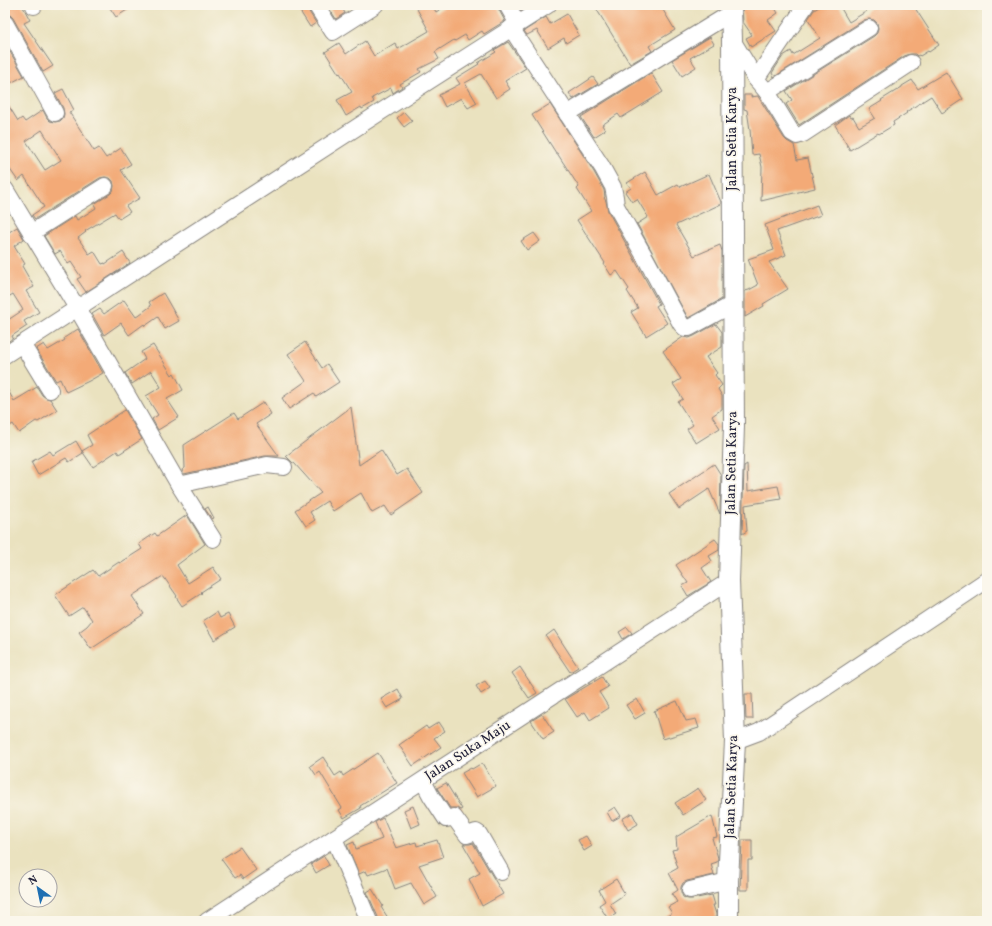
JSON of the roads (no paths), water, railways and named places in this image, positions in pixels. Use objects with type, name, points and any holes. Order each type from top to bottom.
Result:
[{"type":"main road","name":"Jalan Setia Karya","points":[[728,921],[728,882],[748,737],[730,581],[734,426],[731,9]]},
{"type":"street","points":[[316,5],[333,32],[375,5]]},
{"type":"street","points":[[507,5],[515,26],[567,114],[602,167],[613,187],[616,206],[681,324],[686,328],[689,328],[733,304]]},
{"type":"street","points":[[5,355],[548,5]]},
{"type":"street","points":[[756,79],[806,5]]},
{"type":"street","points":[[567,114],[731,9]]},
{"type":"street","points":[[5,23],[55,113]]},
{"type":"street","points":[[767,92],[870,28]]},
{"type":"street","points":[[732,40],[756,79],[767,92],[792,133],[797,136],[804,134],[911,63]]},
{"type":"street","points":[[31,233],[105,186]]},
{"type":"street","points":[[5,189],[77,308],[179,485],[213,539]]},
{"type":"street","points":[[22,344],[50,390]]},
{"type":"street","points":[[179,485],[267,465],[284,467]]},
{"type":"street","points":[[748,737],[987,580]]},
{"type":"street","name":"Jalan Suka Maju","points":[[207,921],[730,581]]},
{"type":"street","points":[[422,781],[446,819],[454,817],[467,835],[476,832],[479,834],[501,872]]},
{"type":"street","points":[[334,838],[369,921]]},
{"type":"street","points":[[690,890],[728,882]]}]
